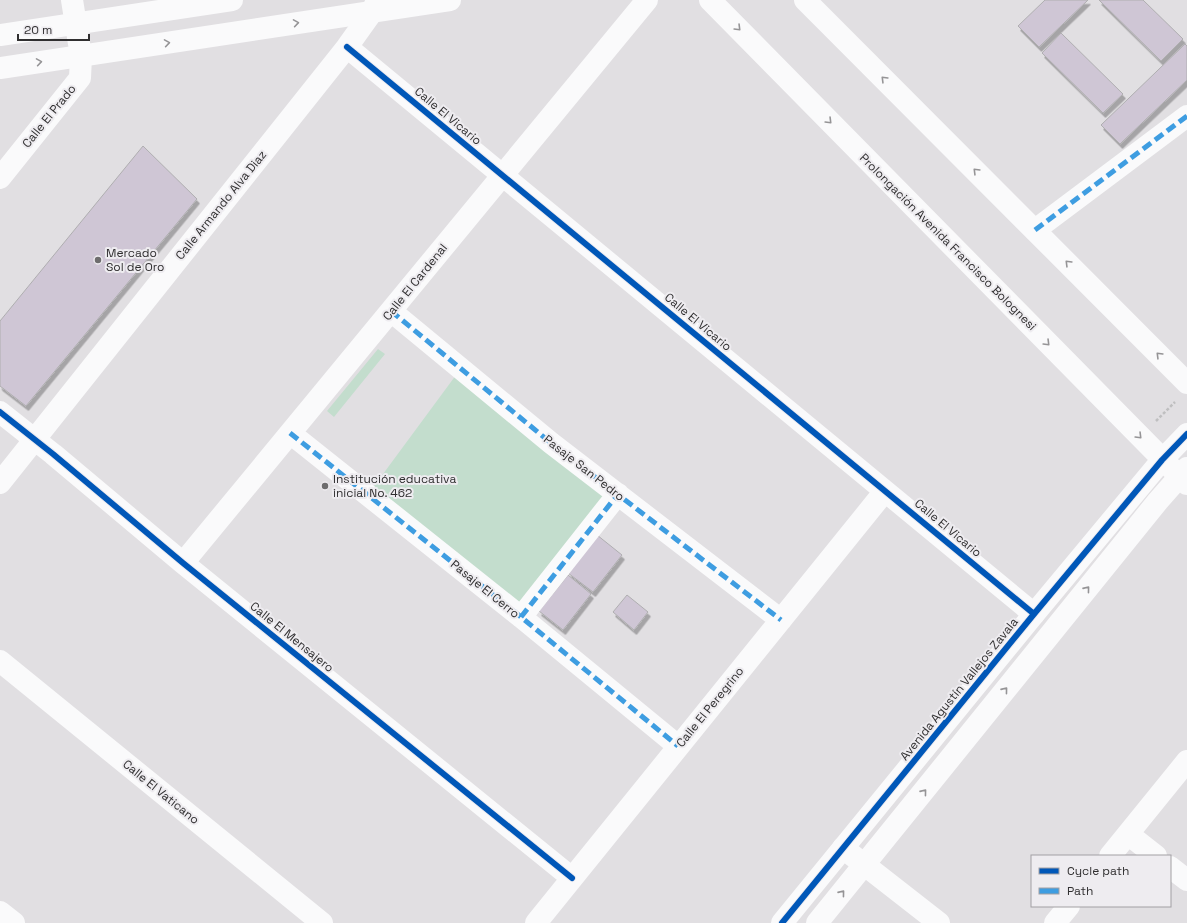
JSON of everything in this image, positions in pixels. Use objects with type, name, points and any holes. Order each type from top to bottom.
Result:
[{"type":"street","points":[[72,0],[77,24]]},
{"type":"street","points":[[0,36],[232,0]]},
{"type":"street","points":[[0,68],[81,56],[375,6],[450,0]]},
{"type":"street","name":"Calle El Cardenal","points":[[183,563],[647,0]]},
{"type":"street","name":"Prolongación Avenida Francisco Bolognesi","points":[[710,0],[1162,460],[1184,476]]},
{"type":"street","points":[[805,0],[1034,230],[1181,392]]},
{"type":"street","name":"Calle Armando Alva Diaz","points":[[0,483],[34,438],[347,47],[375,6]]},
{"type":"street","name":"Calle El Prado","points":[[0,178],[80,78],[81,56],[77,24]]},
{"type":"street","name":"Calle El Vicario","points":[[347,47],[1034,614]]},
{"type":"street","points":[[1034,230],[1187,116]]},
{"type":"street","name":"Pasaje San Pedro","points":[[391,311],[551,443],[780,620]]},
{"type":"street","name":"Calle El Mensajero","points":[[0,412],[34,438],[183,563],[572,878]]},
{"type":"street","name":"Pasaje El Cerro","points":[[290,433],[521,617],[678,746]]},
{"type":"street","name":"Avenida Agustín Vallejos Zavala","points":[[782,923],[1034,614],[1162,460],[1187,434]]},
{"type":"street","points":[[817,923],[1184,476]]},
{"type":"street","name":"Calle El Peregrino","points":[[536,923],[885,491]]},
{"type":"street","points":[[521,617],[618,494]]},
{"type":"street","name":"Calle El Vaticano","points":[[0,661],[322,923]]},
{"type":"street","points":[[1111,855],[1187,762]]},
{"type":"street","points":[[1128,834],[1155,855]]},
{"type":"street","points":[[843,848],[939,923]]},
{"type":"street","points":[[1171,868],[1187,880]]},
{"type":"street","points":[[1055,923],[1068,907]]},
{"type":"street","points":[[0,912],[14,923]]},
{"type":"path","points":[[1155,422],[1181,392]]},
{"type":"green space","points":[[378,349],[385,354],[334,417],[327,411]]},
{"type":"green space","points":[[459,371],[611,495],[519,611],[369,493]]},
{"type":"building","points":[[1045,0],[1088,0],[1039,47],[1018,26]]},
{"type":"building","points":[[1099,0],[1143,0],[1183,39],[1161,61]]},
{"type":"building","points":[[1061,33],[1123,94],[1103,113],[1042,53]]},
{"type":"building","points":[[1185,44],[1187,46],[1187,80],[1120,144],[1101,125]]},
{"type":"building","name":"Mercado Sol de Oro","points":[[143,146],[197,199],[26,406],[0,386],[0,321]]},
{"type":"building","points":[[597,535],[622,555],[593,592],[568,573]]},
{"type":"building","points":[[568,575],[591,594],[563,630],[539,611]]},
{"type":"building","points":[[627,595],[648,612],[634,630],[613,612]]},
{"type":"marked path","points":[[1035,230],[1187,116]]},
{"type":"marked path","points":[[391,311],[551,443],[781,620]]},
{"type":"marked path","points":[[290,433],[521,617],[678,746]]},
{"type":"marked path","points":[[521,617],[618,494]]},
{"type":"cycle path","points":[[347,47],[1034,614]]},
{"type":"cycle path","points":[[0,412],[53,454],[183,563],[572,878]]},
{"type":"cycle path","points":[[782,923],[1034,614],[1162,460],[1187,434]]},
{"type":"place","name":"Mercado Sol de Oro","points":[[98,260]]},
{"type":"place","name":"Institución educativa inicial No. 462","points":[[325,486]]}]
